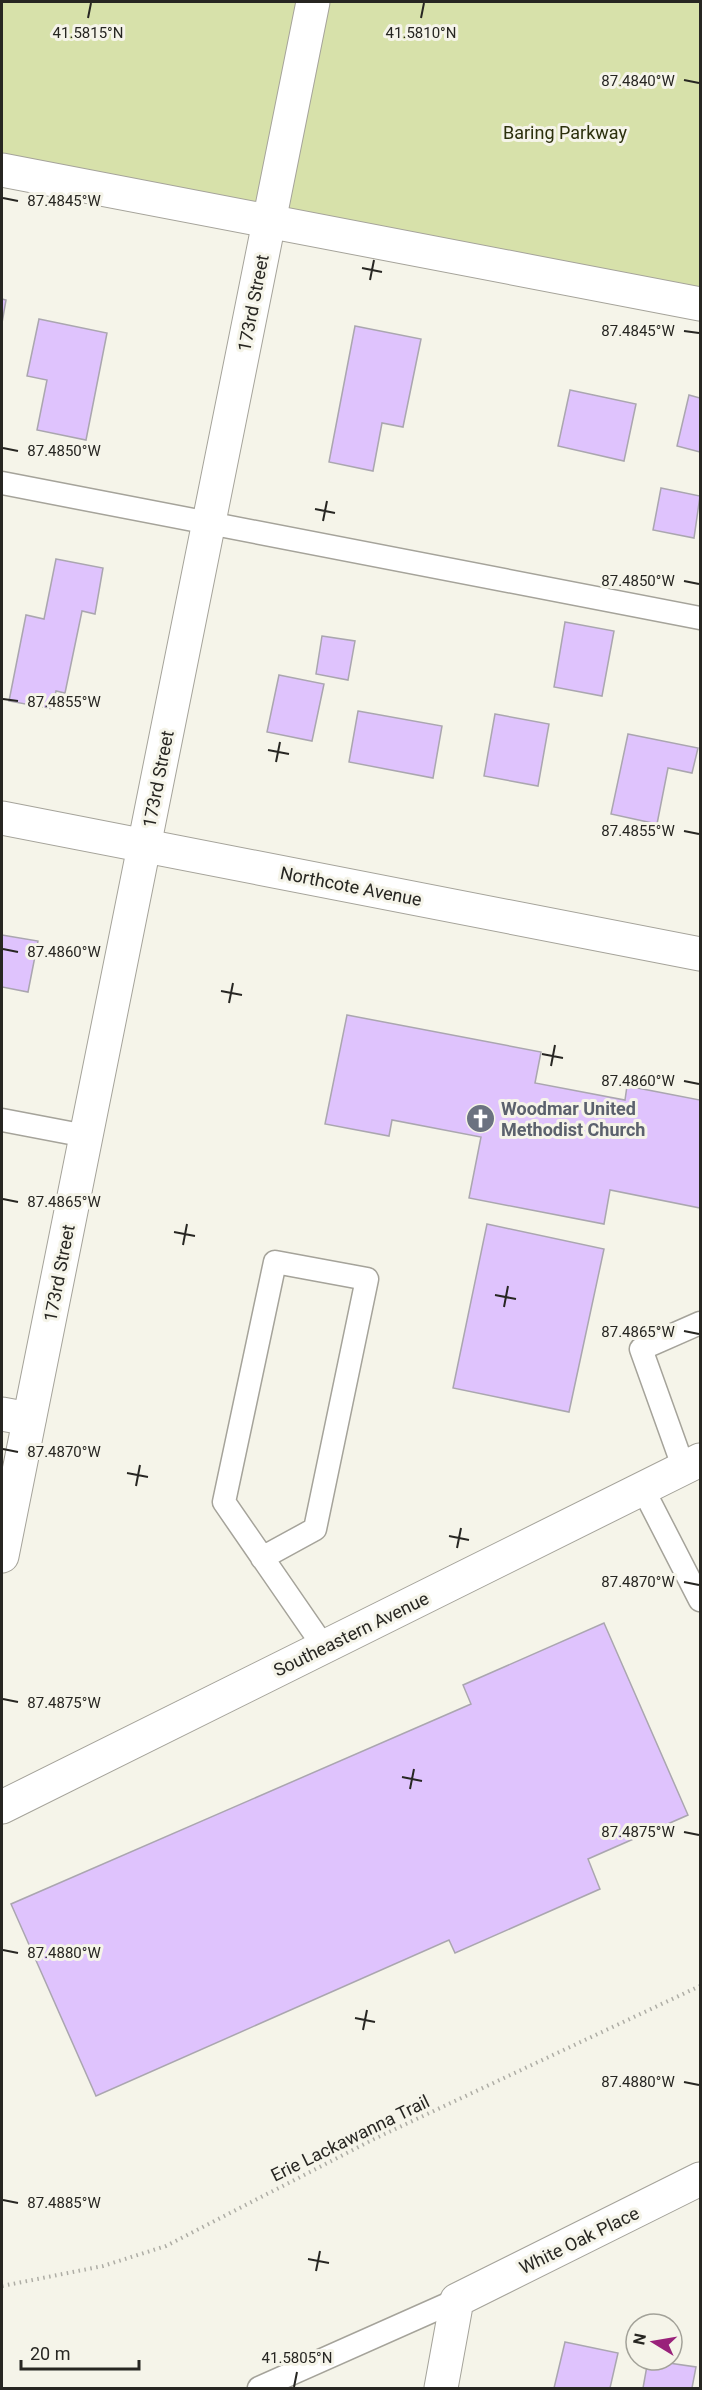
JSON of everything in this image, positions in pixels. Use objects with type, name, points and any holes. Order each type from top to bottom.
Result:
[{"type":"street","name":"173rd Street","points":[[2,1556],[15,1417],[86,1136],[313,2]]},
{"type":"street","points":[[2,170],[700,304]]},
{"type":"street","name":"Northcote Avenue","points":[[2,818],[700,954]]},
{"type":"street","name":"Southeastern Avenue","points":[[2,1807],[692,1464]]},
{"type":"street","name":"White Oak Place","points":[[457,2300],[700,2180]]},
{"type":"street","points":[[441,2388],[457,2300]]},
{"type":"lane","points":[[2,483],[700,618]]},
{"type":"lane","points":[[2,1120],[86,1136]]},
{"type":"lane","points":[[262,1558],[315,1529],[367,1279],[274,1262],[224,1502],[262,1558],[324,1647]]},
{"type":"lane","points":[[692,1464],[641,1349],[700,1323]]},
{"type":"lane","points":[[643,1489],[700,1600]]},
{"type":"lane","points":[[259,2388],[457,2300]]},
{"type":"path","name":"Erie Lackawanna Trail","points":[[2,2286],[103,2266],[166,2246],[374,2139],[700,1986]]},
{"type":"green space","name":"Baring Parkway","points":[[2,2],[700,2],[700,290],[2,155]]},
{"type":"building","points":[[2,299],[6,300],[2,323]]},
{"type":"building","points":[[39,319],[107,333],[86,440],[37,430],[47,380],[27,376]]},
{"type":"building","points":[[355,326],[421,339],[403,427],[382,423],[373,471],[329,462]]},
{"type":"building","points":[[570,390],[636,404],[624,461],[558,446]]},
{"type":"building","points":[[689,395],[700,398],[700,452],[677,446]]},
{"type":"building","points":[[661,488],[700,496],[694,538],[653,530]]},
{"type":"building","points":[[56,559],[103,568],[95,614],[82,611],[65,693],[56,691],[52,709],[9,701],[26,615],[44,619]]},
{"type":"building","points":[[565,622],[614,631],[602,696],[554,687]]},
{"type":"building","points":[[322,636],[355,641],[348,680],[316,674]]},
{"type":"building","points":[[279,675],[324,684],[312,741],[267,732]]},
{"type":"building","points":[[358,711],[442,726],[433,778],[349,762]]},
{"type":"building","points":[[495,714],[549,724],[538,786],[484,776]]},
{"type":"building","points":[[628,734],[698,748],[692,773],[668,768],[657,824],[611,814]]},
{"type":"building","points":[[2,935],[38,941],[28,992],[2,987]]},
{"type":"building","points":[[347,1015],[541,1052],[535,1083],[625,1100],[627,1086],[700,1100],[700,1208],[610,1190],[604,1224],[469,1198],[481,1137],[392,1120],[389,1136],[325,1124]]},
{"type":"building","points":[[487,1224],[604,1249],[569,1412],[453,1388]]},
{"type":"building","points":[[604,1623],[688,1815],[588,1859],[600,1889],[455,1953],[449,1940],[96,2096],[11,1904],[471,1704],[463,1685]]},
{"type":"building","points":[[565,2342],[618,2353],[610,2388],[554,2388]]},
{"type":"building","points":[[684,2365],[696,2367],[692,2388],[643,2388],[646,2372],[684,2372]]},
{"type":"place","name":"Woodmar United Methodist Church","points":[[480,1118]]}]
